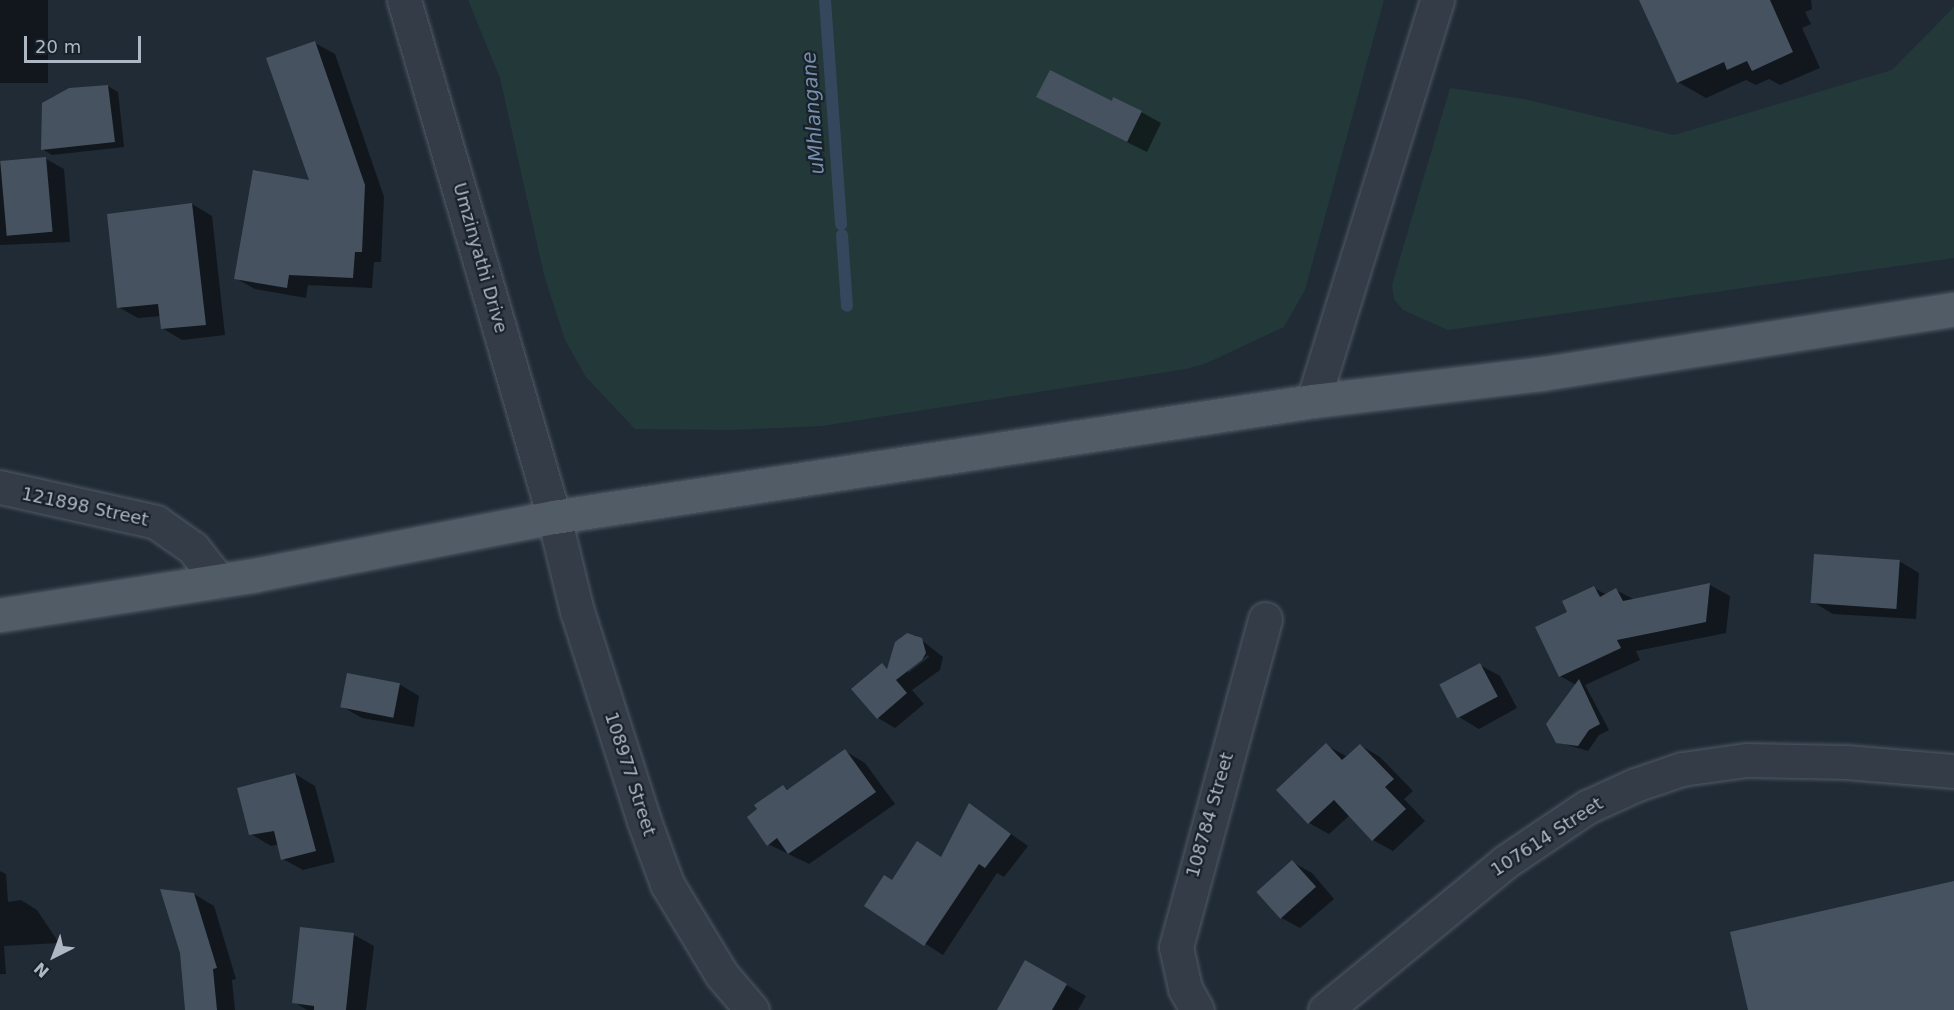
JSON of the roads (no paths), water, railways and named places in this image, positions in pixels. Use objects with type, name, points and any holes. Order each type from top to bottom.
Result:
[{"type":"main road","points":[[0,615],[219,581],[554,518],[1313,400],[1540,374],[1954,309]]},
{"type":"street","name":"Umzinyathi Drive","points":[[404,0],[554,518]]},
{"type":"street","points":[[1313,400],[1437,0]]},
{"type":"street","name":"121898 Street","points":[[0,487],[156,522],[193,548],[219,581]]},
{"type":"street","name":"108977 Street","points":[[554,518],[577,611],[668,884],[722,975],[752,1010]]},
{"type":"street","name":"108784 Street","points":[[1197,1010],[1185,988],[1176,947],[1264,619]]},
{"type":"street","name":"107614 Street","points":[[1325,1010],[1505,862],[1587,807],[1635,785],[1682,769],[1747,760],[1846,762],[1954,771]]},
{"type":"waterway","name":"uMhlangane","points":[[825,0],[841,224]]},
{"type":"waterway","name":"uMhlangane","points":[[842,235],[847,306]]}]
